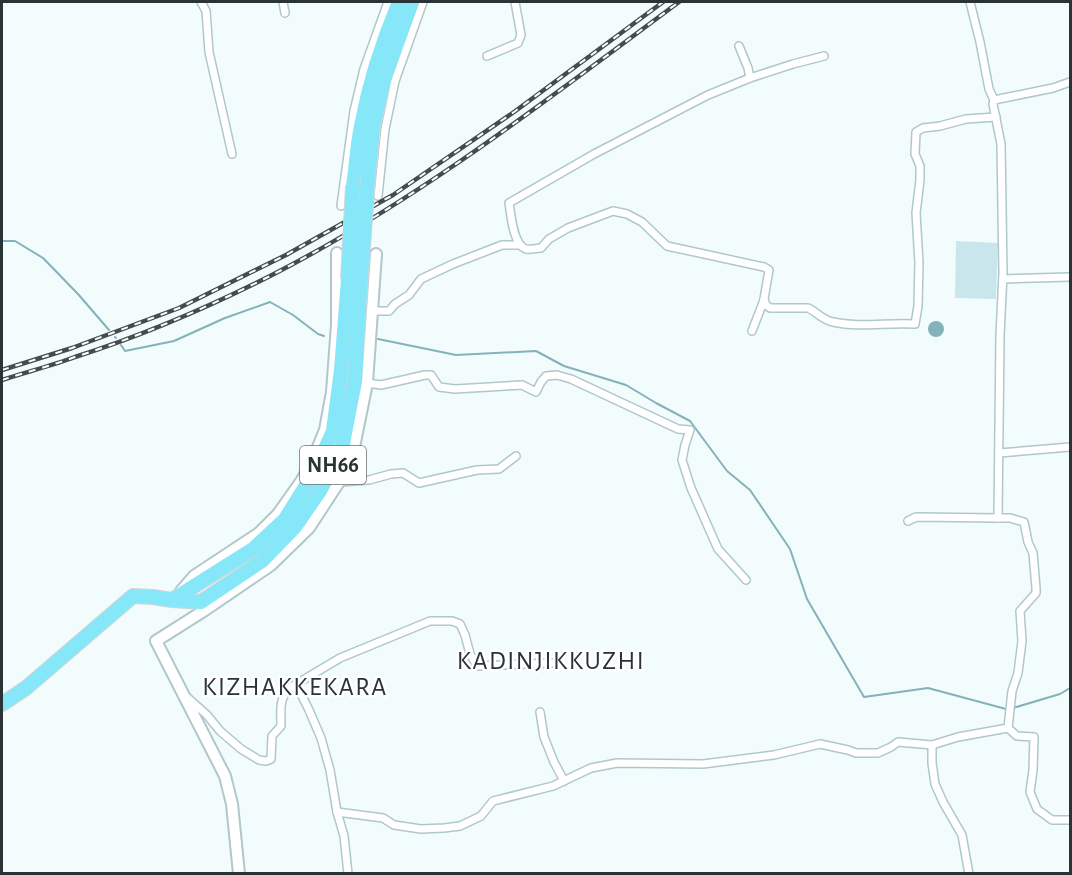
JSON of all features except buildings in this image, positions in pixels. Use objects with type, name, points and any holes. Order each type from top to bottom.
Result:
[{"type":"highway","name":"NH66","points":[[2,704],[26,688],[133,596],[201,602],[262,561],[295,528],[320,491],[342,449],[355,380],[353,186],[361,127],[385,33],[399,2]]},
{"type":"highway","name":"NH66","points":[[172,600],[253,549],[285,519],[315,471],[333,431],[374,126],[384,79],[412,2]]},
{"type":"street","points":[[201,2],[206,10],[209,52],[232,154]]},
{"type":"street","points":[[283,2],[285,13]]},
{"type":"street","points":[[341,206],[354,111],[364,69],[388,2]]},
{"type":"street","points":[[378,196],[385,129],[395,81],[423,2]]},
{"type":"street","points":[[487,56],[518,43],[521,34],[515,2]]},
{"type":"street","points":[[970,2],[989,89],[994,100],[993,109],[1001,144],[1003,279],[1000,336],[999,518]]},
{"type":"street","points":[[739,46],[750,78]]},
{"type":"street","points":[[516,243],[509,203],[594,153],[708,95],[750,78],[824,56]]},
{"type":"street","points":[[994,100],[1071,82]]},
{"type":"street","points":[[764,299],[770,308],[808,308],[831,322],[871,325],[915,324],[918,306],[919,263],[916,213],[920,180],[920,166],[915,154],[916,132],[923,128],[966,119],[996,117]]},
{"type":"street","points":[[373,311],[389,311],[409,295],[421,279],[453,264],[502,245],[516,243],[527,249],[542,248],[549,239],[576,225],[614,211],[627,214],[642,222],[667,246],[769,270],[764,299],[752,331]]},
{"type":"street","points":[[172,600],[194,576],[259,533],[278,514],[312,462],[325,430],[332,392],[338,325],[337,254]]},
{"type":"street","points":[[239,873],[232,804],[225,776],[156,641],[271,565],[309,528],[339,482],[353,452],[367,383],[376,254]]},
{"type":"street","points":[[1003,279],[1071,278]]},
{"type":"street","points":[[367,383],[381,385],[431,375],[439,387],[455,389],[522,385],[536,392],[546,376],[557,375],[571,379],[678,429],[690,430],[682,460],[691,488],[718,549],[746,580]]},
{"type":"street","points":[[999,453],[1071,447]]},
{"type":"street","points":[[339,482],[369,480],[403,473],[419,483],[477,470],[499,469],[516,456]]},
{"type":"street","points":[[908,521],[916,517],[1010,518],[1024,522],[1033,553],[1036,593],[1020,611],[1022,641],[1008,728]]},
{"type":"street","points":[[184,694],[207,715],[220,731],[259,760],[266,761],[271,759],[272,736],[281,726],[280,705],[286,692],[293,686],[340,658],[430,621],[452,621],[459,624],[477,666],[550,663]]},
{"type":"street","points":[[293,686],[301,694],[321,738],[330,770],[336,812],[344,836],[348,873]]},
{"type":"street","points":[[540,712],[544,736],[564,781]]},
{"type":"street","points":[[336,812],[383,818],[394,825],[421,830],[459,826],[481,816],[493,801],[554,786],[591,768],[617,763],[703,764],[774,755],[820,744],[856,753],[878,753],[898,741],[932,745],[958,737],[1008,728]]},
{"type":"street","points":[[1008,728],[1017,736],[1034,736],[1030,792],[1037,809],[1052,820],[1071,820]]},
{"type":"street","points":[[932,745],[935,784],[962,835],[969,873]]},
{"type":"shaded area","points":[[956,241],[998,243],[996,299],[955,298]]},
{"type":"shaded area","points":[[936,321],[944,329],[936,337],[928,329]]},
{"type":"waterway","points":[[2,241],[15,241],[43,258],[109,330]]},
{"type":"waterway","points":[[121,345],[125,351],[174,341],[225,318],[270,302],[324,336]]},
{"type":"waterway","points":[[378,339],[456,355],[536,351],[564,366],[626,385],[690,421],[727,471],[750,490],[790,549],[807,599],[864,697],[928,688],[1006,709]]},
{"type":"waterway","points":[[1013,708],[1060,694],[1070,688]]},
{"type":"railway","points":[[2,370],[72,348],[179,308],[286,255],[393,195],[514,112],[663,2]]},
{"type":"railway","points":[[2,380],[100,349],[175,320],[249,287],[326,246],[481,147],[679,2]]},
{"type":"district","name":"KADINJIKKUZHI","points":[[551,661]]},
{"type":"district","name":"KIZHAKKEKARA","points":[[295,687]]}]
